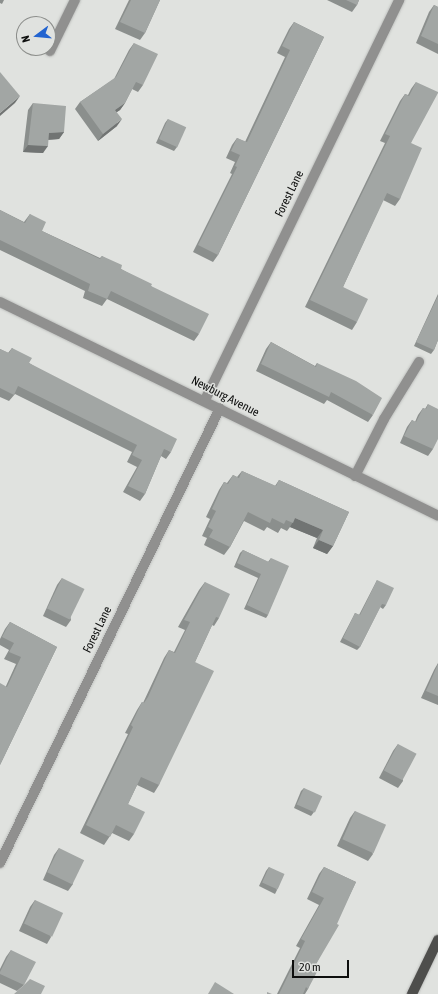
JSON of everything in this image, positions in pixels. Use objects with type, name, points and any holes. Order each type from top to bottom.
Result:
[{"type":"main road","points":[[412,994],[438,940]]},
{"type":"street","points":[[56,38],[75,0]]},
{"type":"street","name":"Forest Lane","points":[[204,400],[399,0]]},
{"type":"street","name":"Newburg Avenue","points":[[0,302],[204,400],[438,516]]},
{"type":"street","points":[[355,476],[384,419],[419,362]]},
{"type":"street","name":"Forest Lane","points":[[0,863],[220,408]]},
{"type":"building","points":[[131,0],[160,0],[145,33],[120,22]]},
{"type":"building","points":[[346,0],[359,0],[357,5]]},
{"type":"building","points":[[434,5],[438,7],[438,44],[421,36]]},
{"type":"building","points":[[294,22],[324,37],[218,255],[198,245],[237,167],[235,166],[240,155],[231,151],[237,138],[247,142],[290,50],[282,46]]},
{"type":"building","points":[[134,43],[158,54],[143,85],[136,82],[125,103],[115,110],[122,119],[103,134],[80,102],[116,77]]},
{"type":"building","points":[[0,72],[20,96],[0,113]]},
{"type":"building","points":[[416,82],[438,93],[411,143],[422,148],[400,199],[387,193],[343,287],[368,299],[357,322],[310,300],[390,136],[385,134],[405,94],[409,96]]},
{"type":"building","points":[[33,103],[66,106],[64,132],[49,133],[48,146],[28,145]]},
{"type":"building","points":[[168,119],[186,127],[177,147],[159,139]]},
{"type":"building","points":[[0,210],[25,223],[30,214],[46,222],[42,231],[100,259],[102,256],[122,265],[121,269],[152,284],[151,286],[209,314],[199,334],[111,291],[107,299],[88,291],[90,284],[0,240]]},
{"type":"building","points":[[438,296],[438,340],[434,350],[416,342]]},
{"type":"building","points":[[271,342],[316,367],[317,363],[356,381],[382,398],[373,415],[331,392],[329,397],[261,364]]},
{"type":"building","points":[[12,348],[32,358],[29,363],[177,439],[171,452],[164,449],[145,494],[128,486],[142,460],[132,455],[137,445],[18,386],[14,395],[0,388],[0,349],[9,353]]},
{"type":"building","points":[[428,404],[438,409],[438,439],[433,449],[404,436],[412,420],[416,422],[423,408],[426,409]]},
{"type":"building","points":[[242,471],[276,486],[279,480],[349,512],[333,546],[319,540],[323,530],[295,518],[293,523],[286,520],[284,524],[272,518],[270,523],[248,512],[230,547],[209,537],[213,530],[208,527],[216,511],[212,509],[224,482],[228,484],[233,475],[239,478]]},
{"type":"building","points":[[243,550],[269,562],[271,558],[289,566],[268,615],[247,605],[261,574],[237,563]]},
{"type":"building","points":[[62,578],[84,589],[70,620],[47,609]]},
{"type":"building","points":[[377,580],[394,588],[386,605],[382,604],[360,647],[343,638],[355,613],[360,615]]},
{"type":"building","points":[[205,582],[230,594],[219,618],[216,617],[195,662],[214,671],[159,785],[141,777],[128,804],[145,812],[134,834],[116,825],[110,837],[86,825],[133,727],[131,725],[142,702],[144,703],[148,697],[169,650],[175,653],[190,622],[184,620]]},
{"type":"building","points":[[10,622],[57,647],[0,765],[0,683],[7,687],[21,657],[9,652],[14,643],[2,637]]},
{"type":"building","points":[[438,664],[438,696],[426,691]]},
{"type":"building","points":[[398,744],[417,754],[402,780],[384,770]]},
{"type":"building","points":[[304,788],[322,796],[315,813],[297,804]]},
{"type":"building","points":[[355,811],[386,825],[373,853],[342,839]]},
{"type":"building","points":[[59,848],[84,860],[72,885],[47,872]]},
{"type":"building","points":[[269,867],[285,874],[278,889],[262,883]]},
{"type":"building","points":[[324,867],[356,882],[337,924],[339,925],[315,966],[319,968],[308,989],[306,987],[303,994],[279,994],[305,941],[301,939],[324,898],[312,892]]},
{"type":"building","points":[[35,900],[63,913],[52,937],[24,924]]},
{"type":"building","points":[[11,950],[36,962],[24,985],[0,974]]},
{"type":"building","points":[[30,979],[45,986],[41,994],[14,994]]},
{"type":"building","points":[[215,982],[234,994],[208,994]]}]
